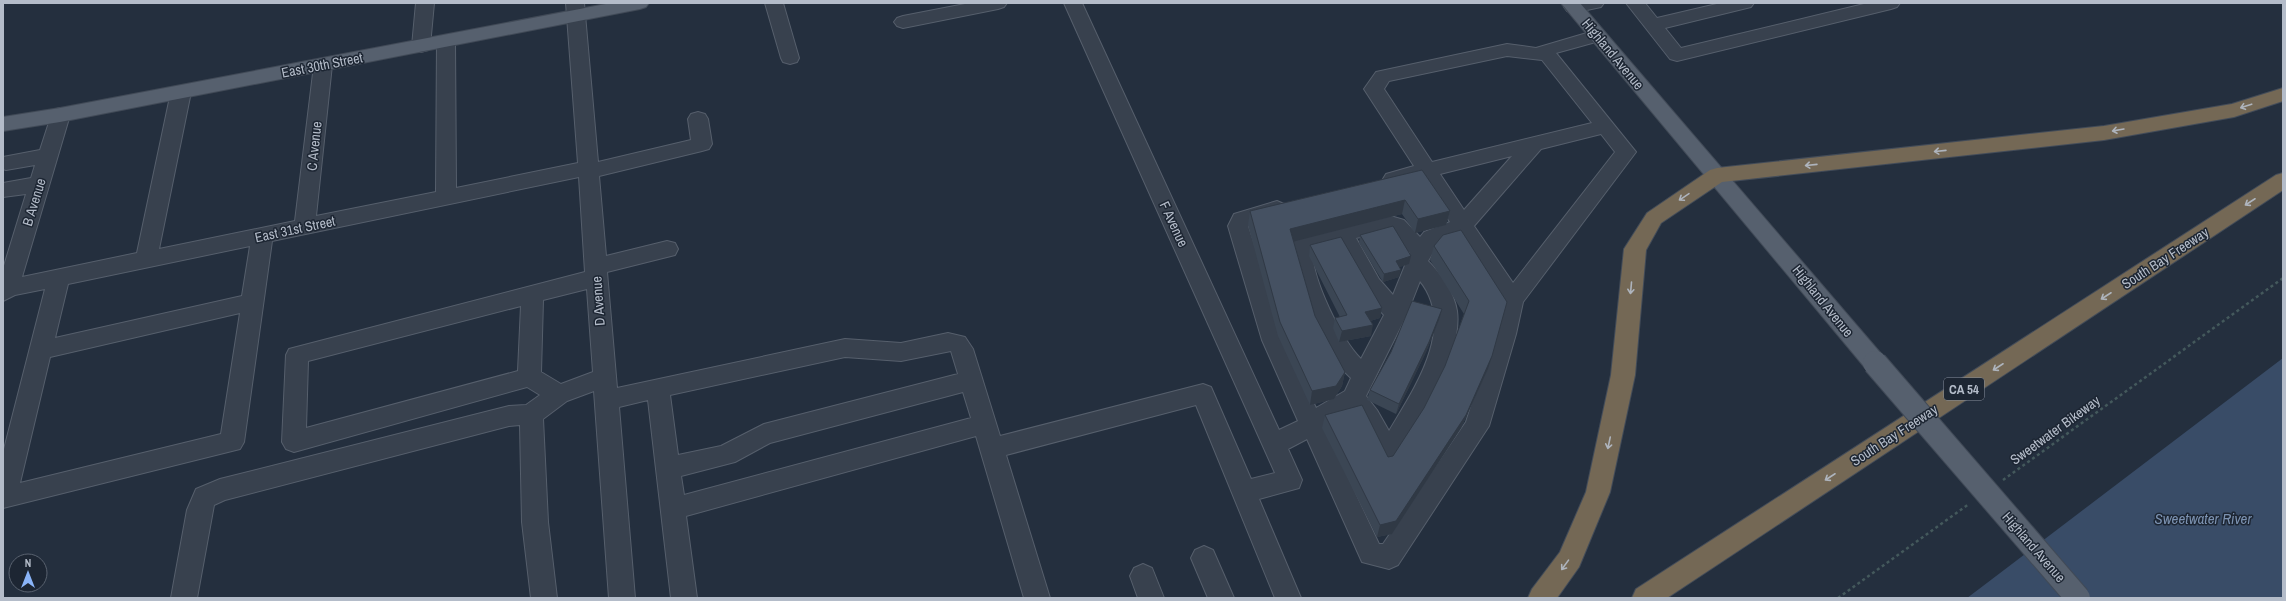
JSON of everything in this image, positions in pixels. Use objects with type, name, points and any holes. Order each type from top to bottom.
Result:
[{"type":"highway","points":[[1541,598],[1570,559],[1598,492],[1623,375],[1635,249],[1654,218],[1717,176],[2104,133],[2234,110],[2283,94]]},
{"type":"highway","name":"South Bay Freeway","points":[[1646,598],[2283,180]]},
{"type":"main road","name":"East 30th Street","points":[[3,124],[60,115],[446,42],[576,9],[640,3]]},
{"type":"main road","name":"Highland Avenue","points":[[1571,5],[1808,281],[1852,336],[2078,598]]},
{"type":"street","points":[[422,46],[425,3]]},
{"type":"street","points":[[774,3],[790,58]]},
{"type":"street","points":[[904,22],[998,3]]},
{"type":"street","name":"F Avenue","points":[[1073,3],[1290,480],[1244,492]]},
{"type":"street","points":[[1571,5],[1595,3]]},
{"type":"street","points":[[1635,3],[1677,54],[1891,3]]},
{"type":"street","points":[[1653,25],[1745,3]]},
{"type":"street","points":[[1815,3],[1830,18]]},
{"type":"street","name":"D Avenue","points":[[576,9],[622,598]]},
{"type":"street","points":[[1703,13],[1730,42]]},
{"type":"street","points":[[1294,204],[1242,219],[1238,226],[1273,340],[1371,554],[1389,557],[1477,426],[1505,334],[1512,300],[1626,152],[1544,50],[1598,36]]},
{"type":"street","points":[[446,42],[446,197]]},
{"type":"street","points":[[1512,300],[1374,89],[1383,76],[1507,50],[1548,54]]},
{"type":"street","name":"C Avenue","points":[[306,226],[323,65]]},
{"type":"street","points":[[146,259],[181,92]]},
{"type":"street","name":"B Avenue","points":[[6,290],[40,184],[60,115]]},
{"type":"street","name":"East 31st Street","points":[[6,290],[146,259],[446,197],[588,170],[702,144],[698,119]]},
{"type":"street","points":[[1376,184],[1606,126]]},
{"type":"street","points":[[1274,444],[1313,425],[1327,413],[1353,398],[1396,314],[1419,257],[1431,238],[1463,225],[1534,144]]},
{"type":"street","points":[[6,163],[48,155]]},
{"type":"street","points":[[3,190],[40,184]]},
{"type":"street","points":[[1353,398],[1369,417],[1388,453],[1410,417],[1444,342],[1446,312],[1434,282],[1397,225],[1387,223],[1310,240],[1301,247],[1299,253],[1309,284],[1338,349],[1364,376]]},
{"type":"street","points":[[1343,232],[1371,285],[1396,314]]},
{"type":"street","points":[[59,278],[4,498],[232,442],[262,235]]},
{"type":"street","points":[[559,394],[529,377],[294,442],[297,355],[532,294],[667,249]]},
{"type":"street","points":[[529,377],[532,294]]},
{"type":"street","points":[[42,350],[252,302]]},
{"type":"street","points":[[184,598],[199,510],[205,497],[220,490],[510,416],[531,415],[559,394],[605,389],[658,389],[845,348],[865,348],[901,352],[948,342],[957,344],[962,349],[1037,598]]},
{"type":"street","points":[[668,468],[726,455],[764,434],[972,380]]},
{"type":"street","points":[[658,389],[684,598]]},
{"type":"street","points":[[992,448],[1203,394],[1288,598]]},
{"type":"street","points":[[531,415],[535,522],[544,598]]},
{"type":"street","points":[[673,509],[985,424]]},
{"type":"street","points":[[1204,558],[1222,598]]},
{"type":"path","name":"Sweetwater Bikeway","points":[[1999,482],[2283,278]]},
{"type":"path","points":[[1838,598],[1974,501]]},
{"type":"water","name":"Sweetwater River","points":[[2283,358],[2283,598],[1967,598],[1979,589]]},
{"type":"building","points":[[1422,170],[1450,211],[1418,219],[1405,200],[1290,229],[1315,316],[1345,372],[1336,386],[1312,391],[1280,322],[1250,211]]},
{"type":"building","points":[[1393,226],[1411,256],[1396,261],[1401,270],[1384,274],[1360,235]]},
{"type":"building","points":[[1461,230],[1507,302],[1492,356],[1466,415],[1396,521],[1380,525],[1325,415],[1362,405],[1388,457],[1393,456],[1424,408],[1445,366],[1469,301],[1434,246],[1443,235]]},
{"type":"building","points":[[1341,237],[1382,308],[1365,312],[1373,325],[1342,331],[1335,318],[1347,315],[1310,245]]},
{"type":"building","points":[[1412,301],[1442,309],[1429,342],[1399,404],[1370,390],[1391,352]]}]
